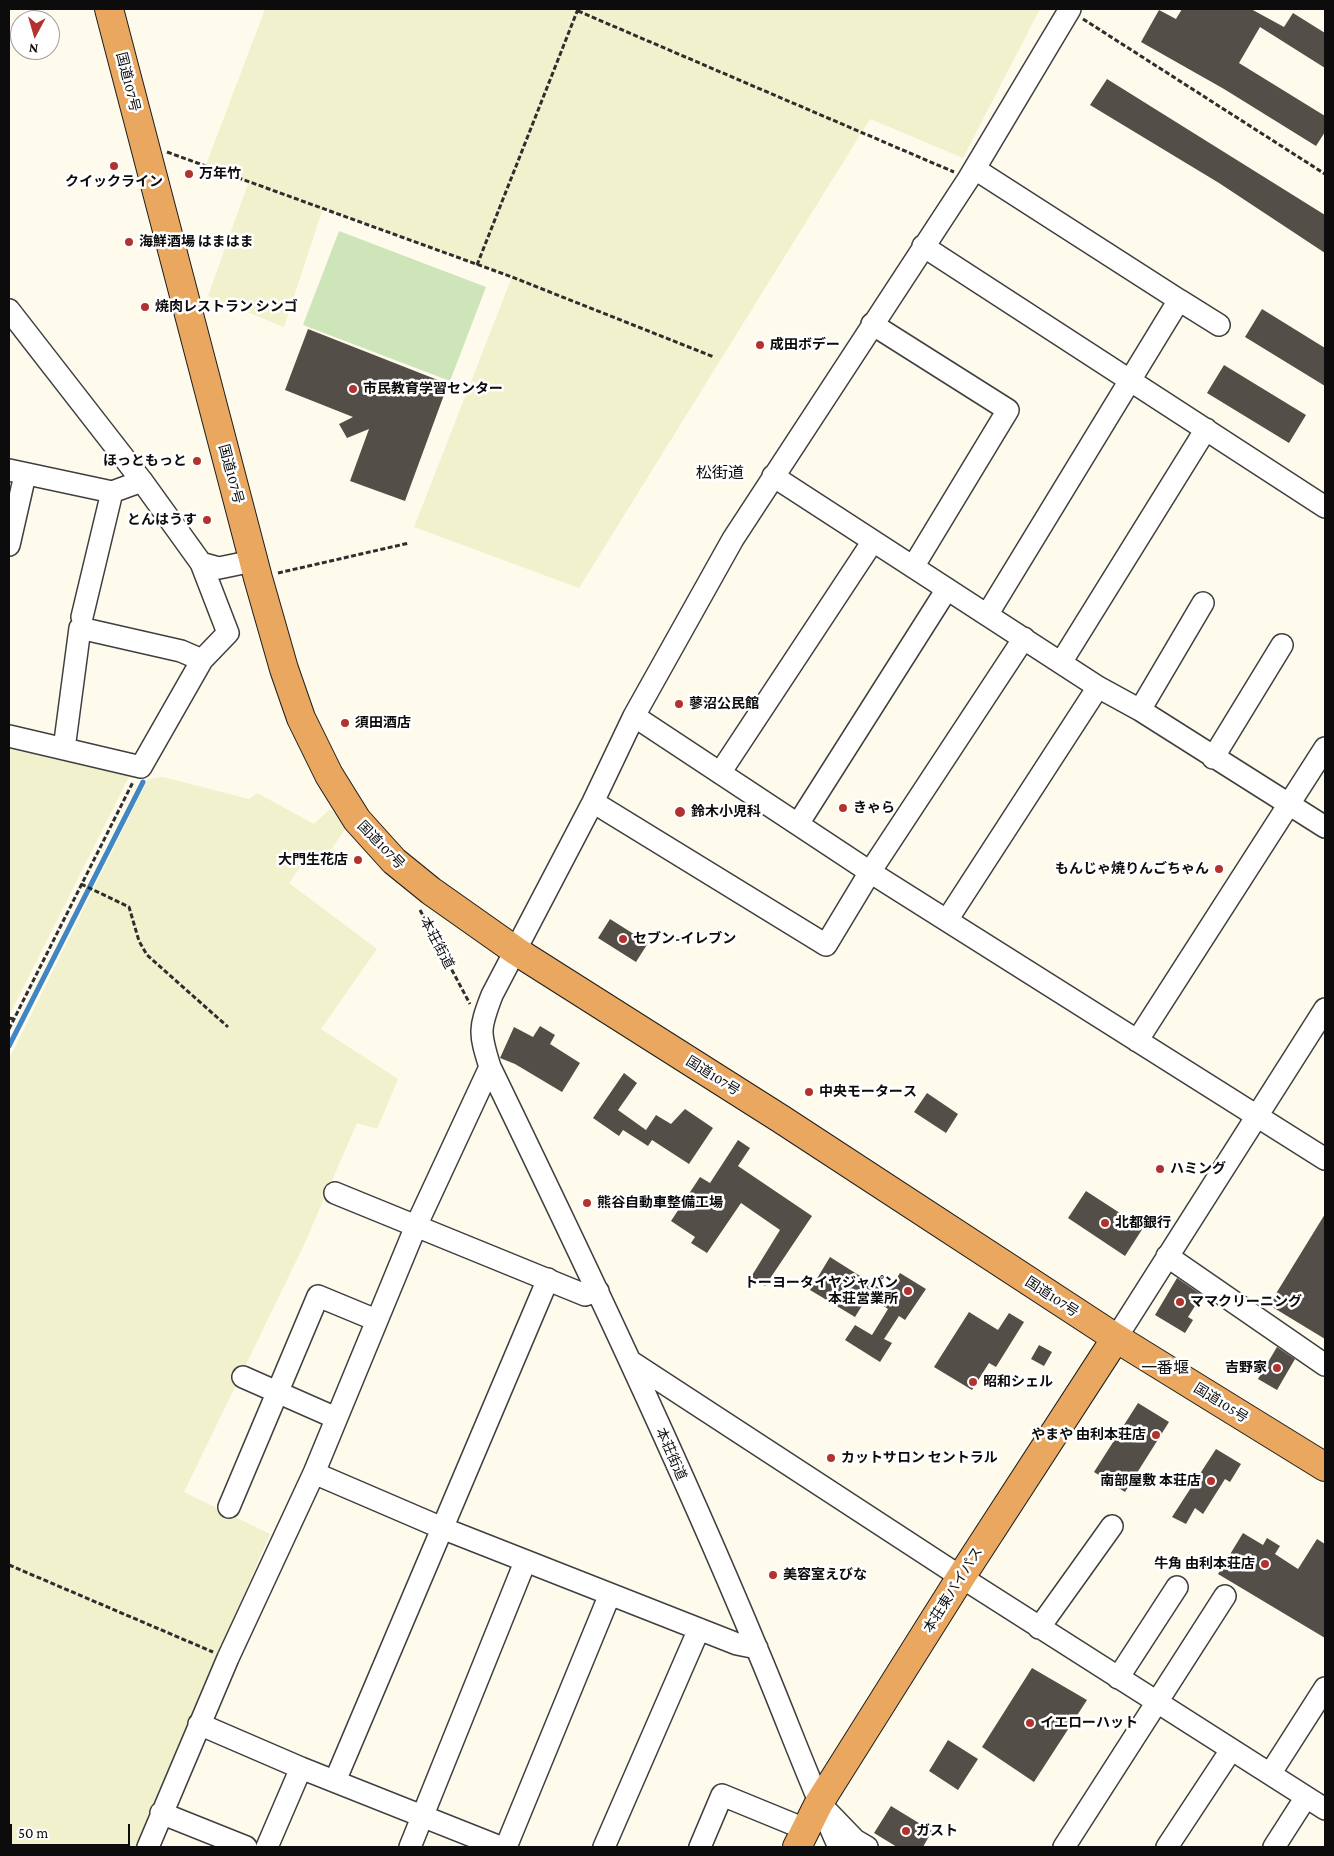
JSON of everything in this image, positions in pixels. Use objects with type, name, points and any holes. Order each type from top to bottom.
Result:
[{"type":"highway","name":"国道107号","points":[[109,9],[255,569],[284,669],[301,718],[330,775],[357,820],[394,861],[438,896],[516,951],[772,1114],[1116,1338]]},
{"type":"highway","name":"国道105号","points":[[1116,1338],[1325,1467]]},
{"type":"highway","name":"本荘東バイパス","points":[[801,1838],[819,1803],[961,1577],[1116,1338]]},
{"type":"street","points":[[480,1024],[492,996],[593,802],[634,716],[733,538],[972,173],[1070,10]]},
{"type":"street","points":[[972,173],[1219,325]]},
{"type":"street","points":[[923,246],[1325,507]]},
{"type":"street","points":[[987,615],[1179,300]]},
{"type":"street","points":[[9,310],[142,482],[201,564],[228,633],[202,660],[141,767],[9,736]]},
{"type":"street","points":[[872,324],[1008,410],[913,566]]},
{"type":"street","points":[[1062,662],[1206,428]]},
{"type":"street","points":[[9,545],[17,472],[112,492],[142,482]]},
{"type":"street","points":[[773,476],[1098,686],[1140,710],[1213,758],[1291,803],[1325,826]]},
{"type":"street","points":[[82,617],[112,492]]},
{"type":"street","points":[[720,773],[874,541]]},
{"type":"street","points":[[201,564],[220,568],[255,569]]},
{"type":"street","points":[[798,824],[947,589]]},
{"type":"street","points":[[1140,710],[1203,603]]},
{"type":"street","points":[[64,749],[80,628],[181,651],[202,660]]},
{"type":"street","points":[[593,802],[826,945],[870,872],[1024,638]]},
{"type":"street","points":[[1213,758],[1282,645]]},
{"type":"street","points":[[948,920],[1098,686]]},
{"type":"street","points":[[634,716],[870,872],[1325,1158]]},
{"type":"street","points":[[1138,1041],[1325,748]]},
{"type":"street","points":[[1116,1338],[1325,1008]]},
{"type":"street","name":"本荘街道","points":[[480,1024],[483,1045],[490,1067],[630,1360],[757,1648],[819,1803],[839,1847]]},
{"type":"street","points":[[148,1847],[228,1658],[314,1473],[416,1226],[490,1067]]},
{"type":"street","points":[[335,1193],[548,1278],[585,1295],[598,1291]]},
{"type":"street","points":[[1167,1256],[1325,1365]]},
{"type":"street","points":[[335,1781],[548,1278]]},
{"type":"street","points":[[228,1507],[318,1296],[376,1320]]},
{"type":"street","points":[[630,1360],[1039,1628],[1325,1809]]},
{"type":"street","points":[[243,1377],[336,1418]]},
{"type":"street","points":[[314,1473],[525,1562],[737,1644],[757,1648]]},
{"type":"street","points":[[1039,1628],[1112,1526]]},
{"type":"street","points":[[410,1847],[525,1562]]},
{"type":"street","points":[[1118,1678],[1177,1587]]},
{"type":"street","points":[[506,1847],[610,1594]]},
{"type":"street","points":[[1064,1847],[1226,1596]]},
{"type":"street","points":[[604,1847],[699,1629]]},
{"type":"street","points":[[1270,1774],[1325,1688]]},
{"type":"street","points":[[200,1724],[301,1768],[500,1847]]},
{"type":"street","points":[[1167,1847],[1231,1750]]},
{"type":"street","points":[[267,1847],[301,1768]]},
{"type":"street","points":[[700,1847],[722,1795],[801,1838]]},
{"type":"street","points":[[1274,1847],[1306,1797]]},
{"type":"street","points":[[819,1803],[855,1840],[867,1847]]},
{"type":"street","points":[[161,1813],[246,1847]]},
{"type":"path","points":[[477,265],[578,10],[972,173]]},
{"type":"path","points":[[1070,10],[1325,174]]},
{"type":"path","points":[[144,144],[477,265],[714,357]]},
{"type":"path","points":[[255,569],[408,543]]},
{"type":"path","points":[[9,1029],[141,767]]},
{"type":"path","points":[[81,884],[129,907],[139,940],[147,955],[228,1027]]},
{"type":"path","name":"本荘街道","points":[[417,904],[480,1024]]},
{"type":"path","points":[[9,1018],[14,1019]]},
{"type":"path","points":[[9,1565],[228,1658]]},
{"type":"green space","points":[[265,9],[1040,9],[963,158],[870,119],[579,588],[414,527],[512,277],[323,208],[284,327],[208,296],[249,181],[206,165]]},
{"type":"green space","points":[[339,231],[486,287],[450,381],[303,325]]},
{"type":"green space","points":[[9,743],[131,773],[9,1016]]},
{"type":"green space","points":[[163,777],[249,799],[257,793],[314,824],[330,809],[348,825],[324,860],[309,855],[289,883],[377,949],[321,1029],[398,1079],[377,1129],[357,1123],[303,1247],[184,1492],[270,1534],[177,1748],[137,1847],[9,1847],[9,1059],[148,779]]},
{"type":"building","points":[[1182,9],[1251,9],[1284,27],[1293,13],[1325,33],[1325,68],[1260,27],[1239,63],[1325,116],[1325,132],[1316,146],[1224,89],[1141,42],[1159,10],[1176,19]]},
{"type":"building","points":[[1107,79],[1325,215],[1325,253],[1219,183],[1090,105]]},
{"type":"building","points":[[1262,309],[1325,348],[1325,386],[1245,337]]},
{"type":"building","points":[[308,329],[448,384],[405,501],[350,481],[369,429],[347,438],[339,424],[353,417],[285,390]]},
{"type":"building","points":[[1224,365],[1306,415],[1289,443],[1207,393]]},
{"type":"building","points":[[610,919],[648,943],[636,962],[598,938]]},
{"type":"building","points":[[540,1026],[555,1035],[550,1044],[580,1063],[562,1092],[515,1064],[500,1058],[514,1027],[533,1037]]},
{"type":"building","points":[[624,1073],[637,1083],[618,1110],[646,1130],[656,1115],[671,1124],[685,1109],[713,1128],[689,1164],[652,1140],[648,1146],[623,1130],[619,1136],[593,1118]]},
{"type":"building","points":[[927,1093],[958,1114],[946,1133],[914,1112]]},
{"type":"building","points":[[738,1140],[750,1148],[738,1166],[812,1216],[765,1286],[751,1277],[780,1230],[741,1203],[707,1253],[691,1243],[695,1237],[671,1221],[700,1177],[710,1183]]},
{"type":"building","name":"北都銀行","points":[[1086,1191],[1143,1228],[1125,1256],[1068,1218]]},
{"type":"building","points":[[1325,1214],[1325,1339],[1269,1305]]},
{"type":"building","points":[[830,1257],[887,1293],[900,1273],[926,1289],[905,1320],[899,1316],[884,1339],[892,1343],[880,1362],[845,1340],[855,1325],[872,1335],[888,1309],[868,1296],[855,1317],[810,1290]]},
{"type":"building","name":"ママクリーニング","points":[[1177,1278],[1202,1295],[1188,1317],[1193,1320],[1185,1333],[1155,1315]]},
{"type":"building","points":[[969,1312],[998,1330],[1009,1313],[1024,1322],[996,1367],[989,1363],[972,1390],[934,1367]]},
{"type":"building","points":[[1039,1345],[1052,1352],[1044,1366],[1031,1359]]},
{"type":"building","name":"吉野家","points":[[1277,1347],[1295,1359],[1277,1390],[1258,1379]]},
{"type":"building","points":[[1138,1403],[1169,1422],[1125,1492],[1094,1472]]},
{"type":"building","points":[[1216,1449],[1241,1464],[1230,1482],[1225,1479],[1203,1514],[1195,1508],[1186,1524],[1172,1517]]},
{"type":"building","points":[[1243,1533],[1263,1545],[1267,1538],[1280,1546],[1275,1554],[1298,1569],[1317,1539],[1325,1544],[1325,1638],[1218,1574]]},
{"type":"building","points":[[1032,1668],[1087,1700],[1034,1782],[982,1747]]},
{"type":"building","points":[[948,1740],[978,1759],[958,1790],[929,1771]]},
{"type":"building","points":[[891,1806],[932,1831],[923,1847],[897,1847],[874,1833]]},
{"type":"waterway","points":[[9,1046],[143,782]]},
{"type":"place","name":"クイックライン","points":[[114,166]]},
{"type":"place","name":"万年竹","points":[[189,174]]},
{"type":"place","name":"海鮮酒場 はまはま","points":[[129,242]]},
{"type":"place","name":"焼肉レストラン シンゴ","points":[[145,307]]},
{"type":"place","name":"成田ボデー","points":[[760,345]]},
{"type":"place","name":"市民教育学習センター","points":[[353,389]]},
{"type":"place","name":"ほっともっと","points":[[197,461]]},
{"type":"place","name":"とんはうす","points":[[207,520]]},
{"type":"place","name":"蓼沼公民館","points":[[679,704]]},
{"type":"place","name":"須田酒店","points":[[345,723]]},
{"type":"place","name":"きゃら","points":[[843,808]]},
{"type":"place","name":"鈴木小児科","points":[[680,812]]},
{"type":"place","name":"大門生花店","points":[[358,860]]},
{"type":"place","name":"もんじゃ焼りんごちゃん","points":[[1219,869]]},
{"type":"place","name":"セブン-イレブン","points":[[623,939]]},
{"type":"place","name":"中央モータース","points":[[809,1092]]},
{"type":"place","name":"ハミング","points":[[1160,1169]]},
{"type":"place","name":"熊谷自動車整備工場","points":[[587,1203]]},
{"type":"place","name":"北都銀行","points":[[1105,1223]]},
{"type":"place","name":"トーヨータイヤジャパン 本荘営業所","points":[[908,1291]]},
{"type":"place","name":"ママクリーニング","points":[[1180,1302]]},
{"type":"place","name":"吉野家","points":[[1277,1368]]},
{"type":"place","name":"昭和シェル","points":[[973,1382]]},
{"type":"place","name":"やまや 由利本荘店","points":[[1156,1435]]},
{"type":"place","name":"カットサロン セントラル","points":[[831,1458]]},
{"type":"place","name":"南部屋敷 本荘店","points":[[1211,1481]]},
{"type":"place","name":"牛角 由利本荘店","points":[[1265,1564]]},
{"type":"place","name":"美容室えびな","points":[[773,1575]]},
{"type":"place","name":"イエローハット","points":[[1030,1723]]},
{"type":"place","name":"ガスト","points":[[906,1831]]},
{"type":"district","name":"松街道","points":[[720,473]]},
{"type":"district","name":"一番堰","points":[[1165,1368]]}]
